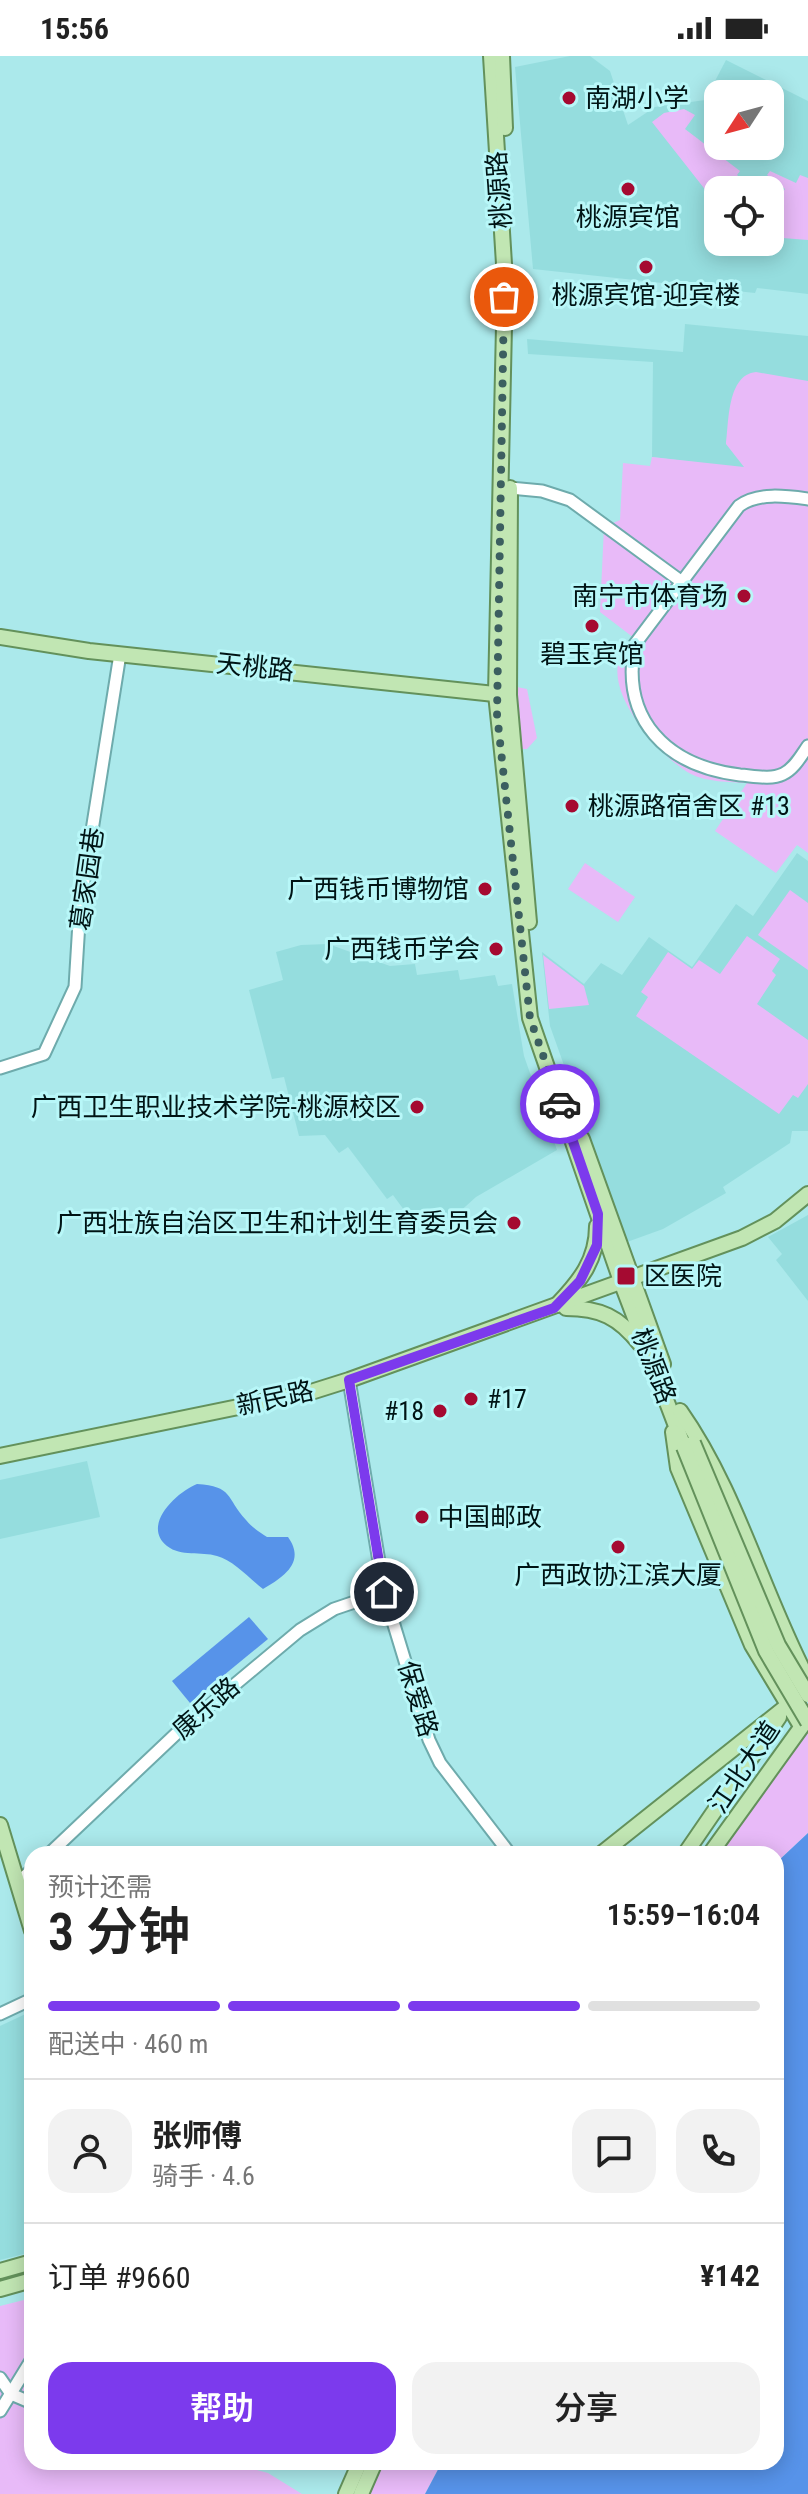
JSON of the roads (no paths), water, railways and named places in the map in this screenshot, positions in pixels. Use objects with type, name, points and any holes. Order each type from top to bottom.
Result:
[{"type":"main road","name":"桃源路","points":[[491,56],[505,280],[503,695],[530,1018],[598,1214],[688,1445]]},
{"type":"main road","name":"桃源路","points":[[502,56],[512,280],[510,488],[503,695],[538,1016],[650,1357],[676,1413]]},
{"type":"main road","name":"天桃路","points":[[0,637],[120,654],[503,695]]},
{"type":"main road","name":"新民路","points":[[0,1456],[311,1392],[349,1380],[742,1238],[775,1221],[808,1194]]},
{"type":"main road","points":[[554,1308],[580,1281],[590,1264],[597,1245],[598,1214]]},
{"type":"main road","points":[[554,1308],[602,1311],[619,1321],[650,1357]]},
{"type":"main road","points":[[676,1413],[716,1472],[784,1636],[808,1682]]},
{"type":"main road","points":[[676,1413],[672,1442],[678,1468],[752,1645],[787,1706],[806,1722]]},
{"type":"main road","points":[[688,1445],[778,1645],[808,1695]]},
{"type":"main road","points":[[688,1445],[766,1651],[806,1722]]},
{"type":"main road","name":"江北大道","points":[[691,1846],[787,1706],[808,1682]]},
{"type":"main road","points":[[611,1846],[787,1706]]},
{"type":"main road","name":"江北大道","points":[[716,1846],[806,1722]]},
{"type":"main road","points":[[0,1825],[24,1903]]},
{"type":"main road","points":[[0,2271],[24,2264]]},
{"type":"main road","points":[[0,2289],[24,2282]]},
{"type":"main road","points":[[346,2494],[356,2470]]},
{"type":"main road","points":[[361,2494],[372,2470]]},
{"type":"street","points":[[510,488],[542,491],[570,500],[682,582]]},
{"type":"street","points":[[808,499],[787,496],[748,500],[635,644],[631,665],[631,691],[658,740],[682,759],[702,767],[769,777],[791,769],[808,746]]},
{"type":"street","name":"葛家园巷","points":[[0,1068],[44,1054],[75,987],[80,906],[120,654]]},
{"type":"street","name":"保爱路","points":[[349,1380],[384,1592],[429,1740],[440,1763],[504,1846]]},
{"type":"street","name":"康乐路","points":[[57,1846],[178,1732],[300,1630],[334,1609],[384,1592]]},
{"type":"street","points":[[18,1882],[24,1877]]},
{"type":"street","points":[[0,2014],[24,2003]]},
{"type":"street","points":[[0,2411],[24,2372]]},
{"type":"street","points":[[0,2378],[11,2394],[24,2400]]},
{"type":"water","points":[[197,1484],[223,1490],[248,1523],[267,1537],[288,1537],[295,1554],[285,1574],[263,1589],[223,1558],[178,1552],[167,1546],[160,1538],[160,1519],[180,1494]]},
{"type":"water","points":[[249,1617],[268,1639],[190,1703],[172,1681]]},
{"type":"water","points":[[808,1833],[808,2494],[425,2494],[438,2470],[784,2470],[784,1856]]},
{"type":"place","name":"南湖小学","points":[[569,98]]},
{"type":"place","name":"桃源宾馆","points":[[628,189]]},
{"type":"place","name":"桃源宾馆-迎宾楼","points":[[646,267]]},
{"type":"place","name":"南宁市体育场","points":[[744,596]]},
{"type":"place","name":"碧玉宾馆","points":[[592,626]]},
{"type":"place","name":"桃源路宿舍区 #13","points":[[572,806]]},
{"type":"place","name":"广西钱币博物馆","points":[[485,889]]},
{"type":"place","name":"广西钱币学会","points":[[496,949]]},
{"type":"place","name":"广西卫生职业技术学院-桃源校区","points":[[417,1107]]},
{"type":"place","name":"广西壮族自治区卫生和计划生育委员会","points":[[514,1223]]},
{"type":"place","name":"区医院","points":[[626,1276]]},
{"type":"place","name":"#17","points":[[471,1399]]},
{"type":"place","name":"#18","points":[[440,1411]]},
{"type":"place","name":"中国邮政","points":[[422,1517]]},
{"type":"place","name":"广西政协江滨大厦","points":[[618,1547]]}]
